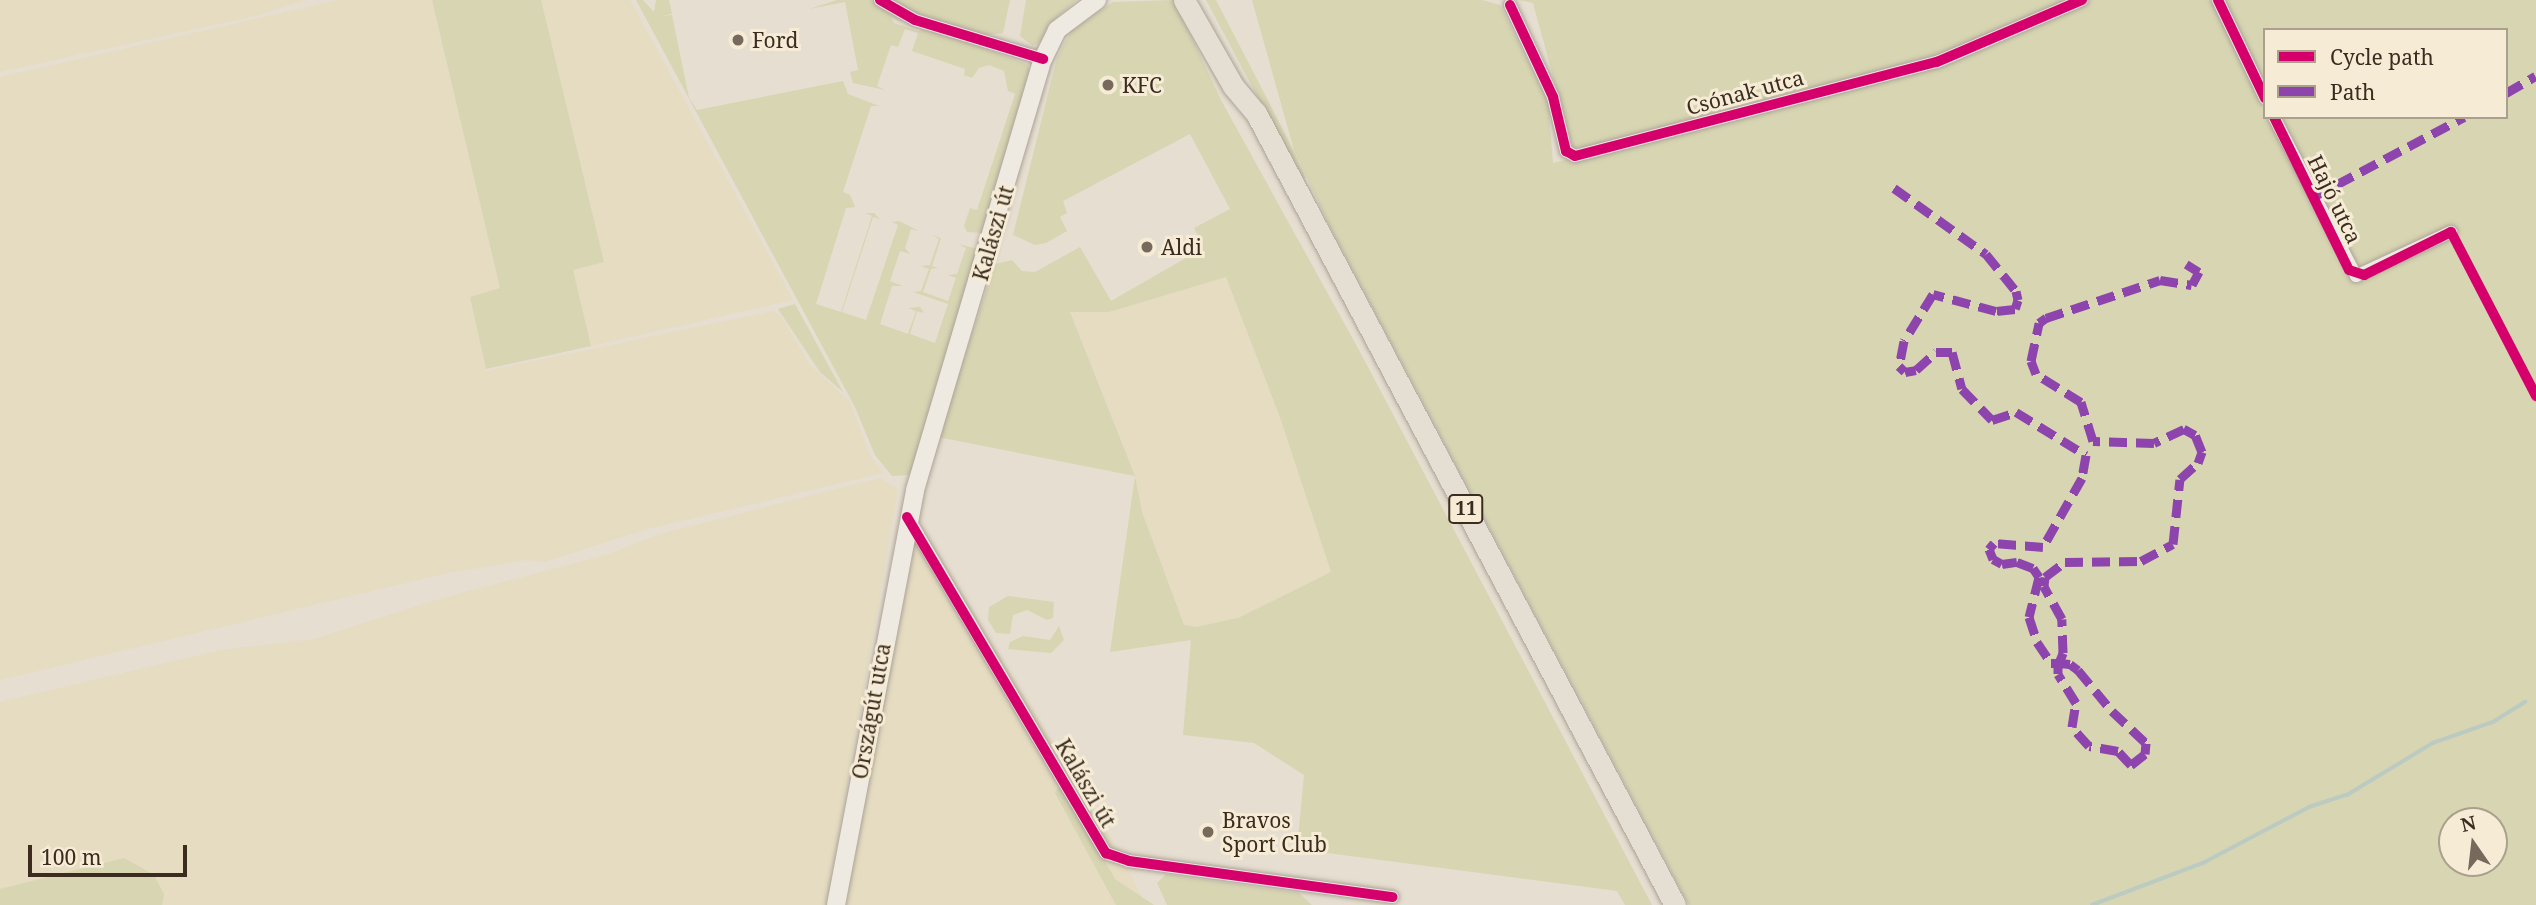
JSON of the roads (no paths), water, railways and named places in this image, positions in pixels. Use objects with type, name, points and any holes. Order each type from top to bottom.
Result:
[{"type":"main road","name":"Kalászi út","points":[[907,517],[1043,59],[1057,30],[1097,0]]},
{"type":"main road","name":"11","points":[[1184,0],[1233,86],[1248,129],[1661,905]]},
{"type":"main road","name":"11","points":[[1233,86],[1256,113],[1675,905]]},
{"type":"main road","name":"Országút utca","points":[[836,905],[907,517]]},
{"type":"street","points":[[880,0],[915,20],[1043,59]]},
{"type":"street","name":"Csónak utca","points":[[1510,5],[1553,97],[1566,151],[1575,156],[1937,62],[2082,0]]},
{"type":"street","points":[[2218,0],[2263,94]]},
{"type":"street","name":"Hajó utca","points":[[2275,119],[2356,276],[2451,232]]},
{"type":"street","name":"Kalászi út","points":[[907,517],[1106,853],[1129,861],[1393,897]]},
{"type":"waterway","points":[[2092,905],[2203,863],[2309,807],[2347,795],[2433,743],[2493,722],[2525,702]]},
{"type":"place","name":"Ford","points":[[738,40]]},
{"type":"place","name":"KFC","points":[[1108,85]]},
{"type":"place","name":"Aldi","points":[[1147,247]]},
{"type":"place","name":"Bravos Sport Club","points":[[1208,832]]}]
